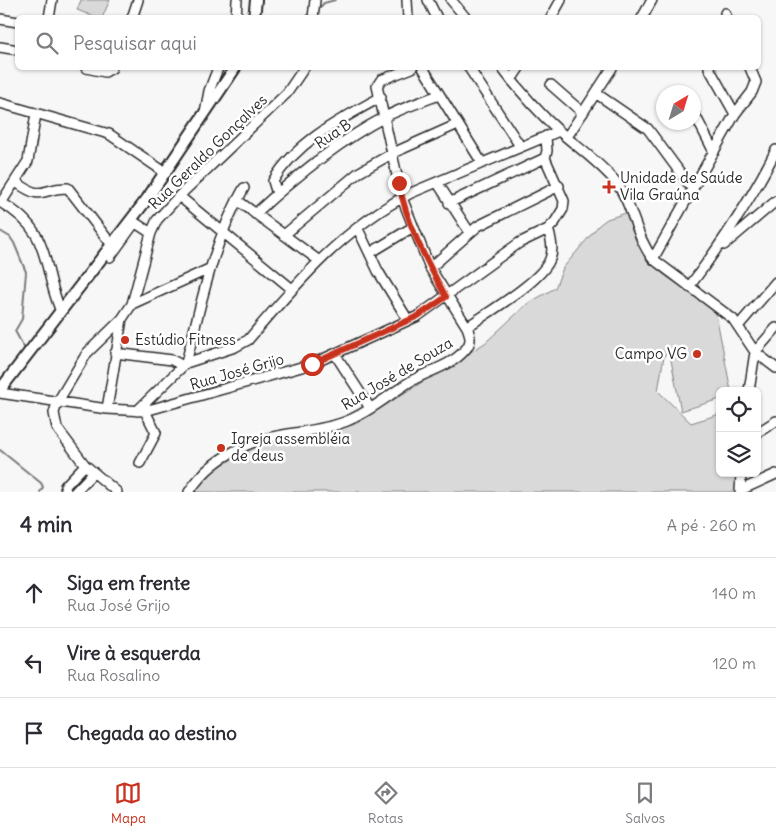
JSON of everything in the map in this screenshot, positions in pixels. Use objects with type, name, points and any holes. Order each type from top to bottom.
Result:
[{"type":"main road","points":[[254,15],[256,0]]},
{"type":"main road","points":[[0,391],[60,309],[132,223],[233,70]]},
{"type":"street","points":[[50,15],[52,0]]},
{"type":"street","points":[[133,15],[138,0]]},
{"type":"street","points":[[236,15],[237,0]]},
{"type":"street","points":[[313,15],[315,0]]},
{"type":"street","points":[[407,0],[408,15]]},
{"type":"street","points":[[428,0],[436,15]]},
{"type":"street","points":[[451,0],[464,15]]},
{"type":"street","points":[[553,15],[561,0]]},
{"type":"street","points":[[644,15],[652,0]]},
{"type":"street","points":[[0,19],[15,22]]},
{"type":"street","points":[[0,47],[15,50]]},
{"type":"street","points":[[96,70],[105,72],[108,70]]},
{"type":"street","points":[[204,116],[209,91],[217,70]]},
{"type":"street","name":"Rua Geraldo Gonçalves","points":[[132,304],[151,233],[157,220],[179,196],[287,94],[303,70]]},
{"type":"street","points":[[277,194],[273,181],[289,158],[309,141],[380,97],[377,86],[379,82],[407,70]]},
{"type":"street","points":[[424,70],[482,163]]},
{"type":"street","points":[[470,70],[520,146]]},
{"type":"street","points":[[504,70],[559,131],[602,166],[617,184],[652,259],[725,312],[739,325],[755,352],[776,368]]},
{"type":"street","points":[[511,80],[518,70]]},
{"type":"street","points":[[567,137],[597,94],[611,70]]},
{"type":"street","points":[[710,70],[735,114]]},
{"type":"street","points":[[652,259],[735,114],[752,92],[756,82],[751,70]]},
{"type":"street","points":[[551,85],[584,113]]},
{"type":"street","points":[[597,94],[648,129],[693,190]]},
{"type":"street","name":"Rua B","points":[[255,214],[336,147],[385,117],[438,95]]},
{"type":"street","name":"Rua José de Souza","points":[[189,492],[210,465],[248,445],[347,421],[412,381],[455,359],[464,351],[471,336],[430,268],[413,227],[402,198],[380,97]]},
{"type":"street","points":[[0,103],[109,134],[166,173]]},
{"type":"street","points":[[36,114],[28,161],[1,203],[22,217],[38,237],[60,309]]},
{"type":"street","points":[[284,235],[346,182],[393,153],[458,124]]},
{"type":"street","points":[[701,127],[714,152]]},
{"type":"street","points":[[140,463],[156,433],[141,411],[184,365],[235,347],[248,340],[318,260],[402,198],[520,146],[559,131]]},
{"type":"street","points":[[449,203],[545,158],[548,151],[546,136]]},
{"type":"street","points":[[689,287],[715,253],[759,184],[776,150]]},
{"type":"street","points":[[545,158],[564,201],[563,209],[548,229]]},
{"type":"street","points":[[16,182],[34,193],[42,194],[68,188],[112,245]]},
{"type":"street","points":[[437,182],[470,233]]},
{"type":"street","points":[[430,268],[489,219],[559,186]]},
{"type":"street","points":[[184,365],[209,269],[237,200],[244,188]]},
{"type":"street","points":[[179,196],[292,289]]},
{"type":"street","points":[[237,200],[318,260]]},
{"type":"street","points":[[715,253],[776,201]]},
{"type":"street","points":[[110,257],[132,223],[151,233]]},
{"type":"street","points":[[370,253],[413,227]]},
{"type":"street","points":[[358,229],[387,287],[408,320]]},
{"type":"street","name":"Rua José de Souza","points":[[467,328],[535,278],[548,265],[552,251],[548,229]]},
{"type":"street","name":"Rua José Grijo","points":[[0,391],[58,403],[141,411],[291,371],[335,354],[408,320],[446,297],[519,243],[548,229]]},
{"type":"street","points":[[117,492],[85,465],[57,428],[54,413],[58,403],[78,365],[96,342],[122,319],[132,304],[209,269]]},
{"type":"street","points":[[739,325],[776,282]]},
{"type":"street","points":[[107,409],[122,319]]},
{"type":"street","points":[[749,387],[755,352],[776,328]]},
{"type":"street","points":[[115,353],[172,360],[184,365]]},
{"type":"street","points":[[335,354],[370,408]]},
{"type":"street","points":[[759,432],[776,421]]},
{"type":"street","points":[[66,492],[65,486],[85,465]]},
{"type":"street","points":[[75,492],[93,473]]},
{"type":"street","points":[[740,477],[740,491],[776,474]]},
{"type":"shaded area","points":[[81,0],[110,0],[103,15],[90,15],[77,10]]},
{"type":"shaded area","points":[[626,213],[636,228],[645,253],[655,266],[712,309],[715,309],[730,387],[716,387],[716,400],[681,411],[669,350],[664,356],[658,391],[691,423],[716,415],[716,477],[740,477],[739,492],[192,492],[226,458],[245,448],[356,423],[485,343],[527,304],[555,288],[563,268],[599,225],[607,219]]},
{"type":"waterway","points":[[317,11],[324,3],[335,0]]},
{"type":"waterway","points":[[0,231],[10,237],[14,243],[26,272],[22,319],[15,331],[26,351]]},
{"type":"waterway","points":[[0,450],[41,483],[43,487],[40,492]]},
{"type":"place","name":"Unidade de Saúde Vila Graúna","points":[[609,187]]},
{"type":"place","name":"Estúdio Fitness","points":[[125,340]]},
{"type":"place","name":"Campo VG","points":[[697,354]]},
{"type":"place","name":"Igreja assembléia de deus","points":[[221,448]]},
{"type":"route","points":[[312,364],[418,316],[446,297],[430,268],[402,198],[399,183]]}]
